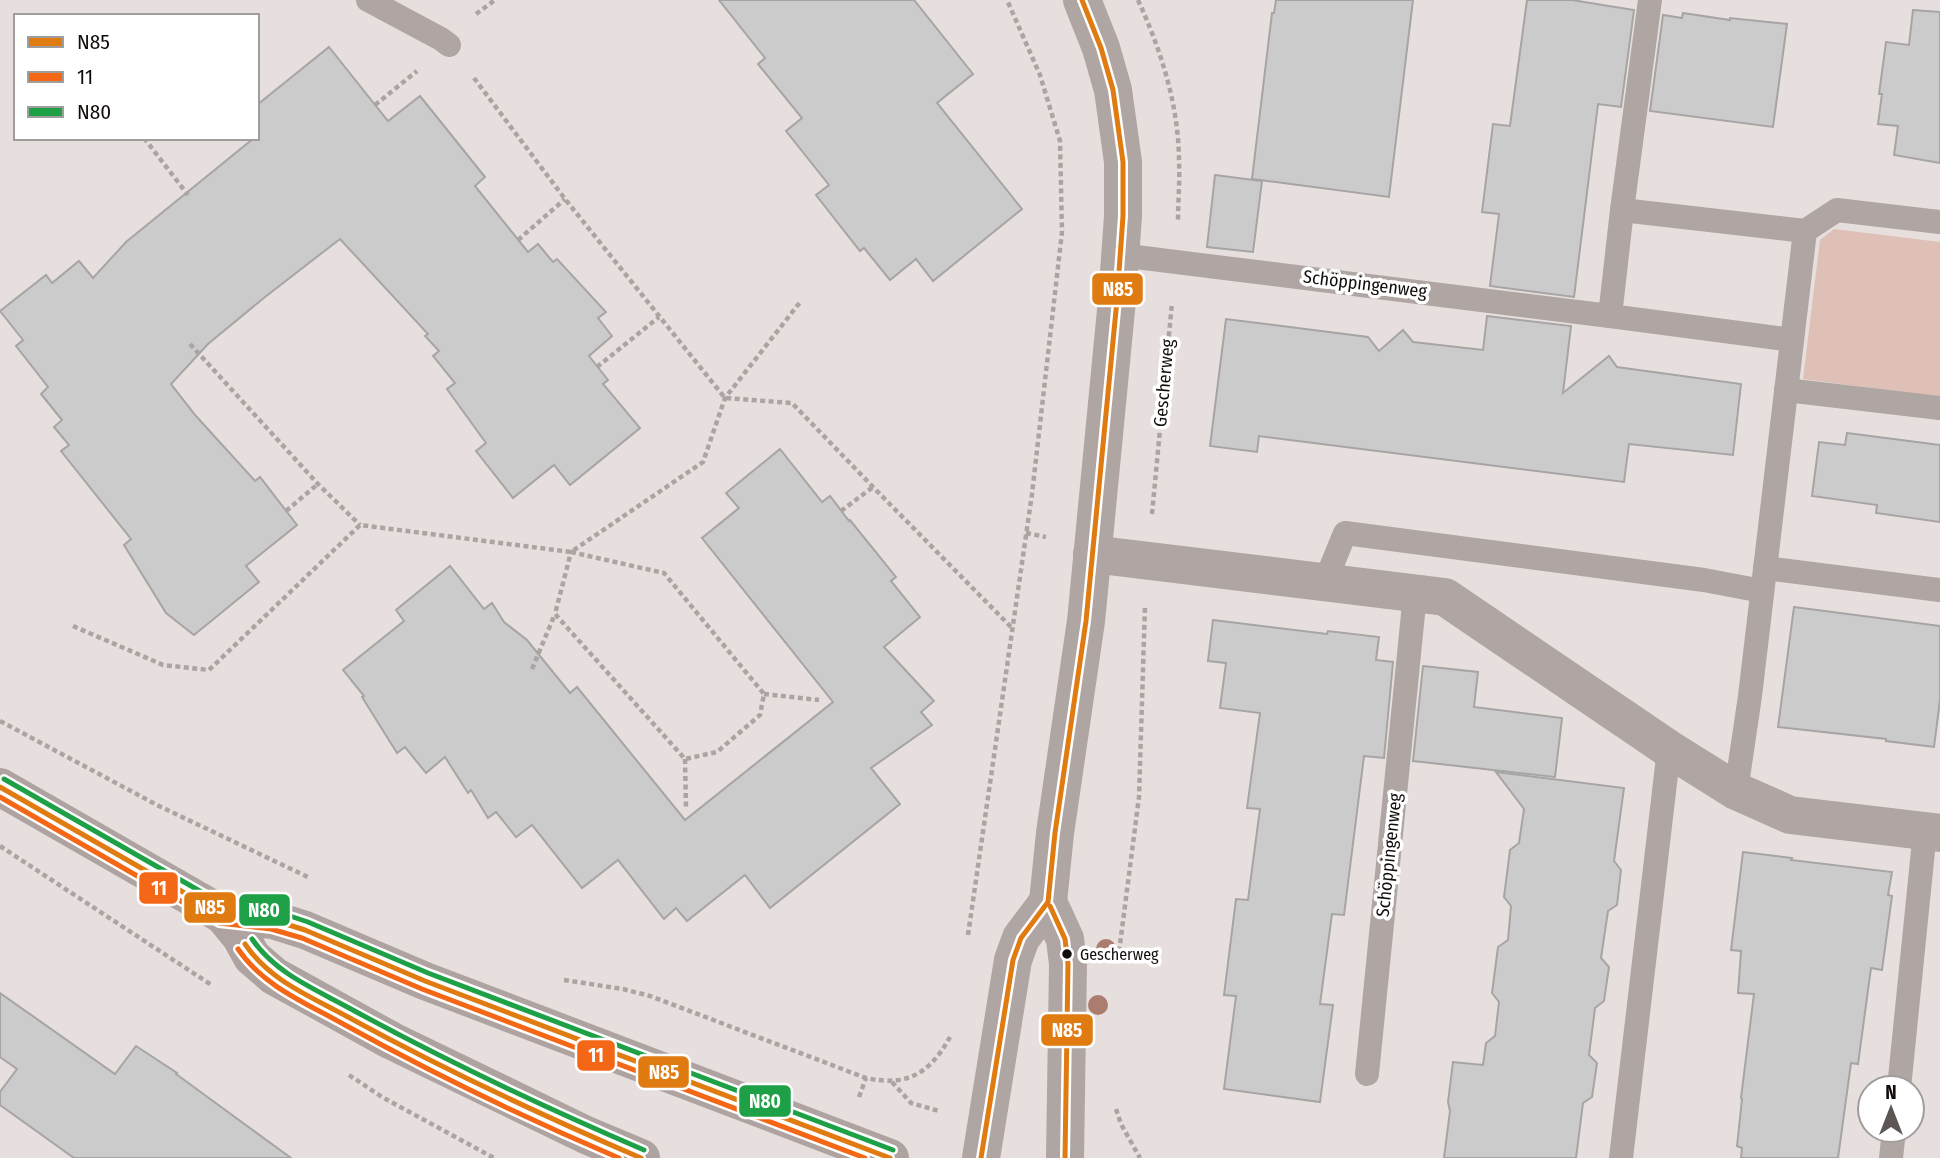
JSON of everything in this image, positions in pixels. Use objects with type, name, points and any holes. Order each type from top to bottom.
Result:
[{"type":"main road","points":[[0,787],[223,915],[241,937],[252,957],[274,976],[392,1041],[586,1135],[641,1158]]},
{"type":"main road","points":[[223,915],[273,920],[305,930],[425,981],[890,1158]]},
{"type":"street","points":[[1065,1158],[1068,964],[1065,939],[1048,902],[1055,833],[1086,621],[1123,216],[1123,162],[1113,90],[1101,48],[1082,0]]},
{"type":"street","points":[[1092,554],[1445,597],[1669,749],[1736,791],[1790,815],[1933,832]]},
{"type":"street","points":[[981,1158],[1013,960],[1021,938],[1048,902]]},
{"type":"lane","points":[[368,0],[441,38],[449,45]]},
{"type":"lane","points":[[1610,316],[1650,0]]},
{"type":"lane","points":[[1622,210],[1805,231],[1837,210],[1940,222]]},
{"type":"lane","points":[[1736,791],[1805,231]]},
{"type":"lane","name":"Schöppingenweg","points":[[1120,255],[1792,340]]},
{"type":"lane","points":[[1786,390],[1940,408]]},
{"type":"lane","points":[[1325,582],[1345,533],[1704,580],[1764,580],[1940,590]]},
{"type":"lane","name":"Schöppingenweg","points":[[1367,1074],[1415,594]]},
{"type":"lane","points":[[1621,1158],[1669,749]]},
{"type":"lane","points":[[1901,1074],[1933,832]]},
{"type":"path","points":[[967,945],[1031,494],[1062,232],[1060,141],[1040,75],[1007,0]]},
{"type":"path","name":"Gescherweg","points":[[1120,938],[1139,797],[1144,632],[1175,261],[1180,159],[1174,110],[1163,63],[1138,0]]},
{"type":"path","points":[[375,105],[449,45],[565,199],[725,398],[792,402],[1012,629]]},
{"type":"path","points":[[146,140],[188,195]]},
{"type":"path","points":[[518,240],[565,199]]},
{"type":"path","points":[[532,669],[555,614],[571,552],[703,463],[725,398],[801,301]]},
{"type":"path","points":[[597,367],[659,317]]},
{"type":"path","points":[[190,344],[318,484],[360,525],[571,552],[664,573],[764,694],[819,700]]},
{"type":"path","points":[[286,511],[318,484]]},
{"type":"path","points":[[841,511],[873,488]]},
{"type":"path","points":[[73,626],[163,665],[209,670],[360,525]]},
{"type":"path","points":[[555,614],[685,759],[686,808]]},
{"type":"path","points":[[685,759],[717,752],[760,715],[764,694]]},
{"type":"path","points":[[0,721],[159,806],[312,879]]},
{"type":"path","points":[[562,979],[650,996],[866,1078],[892,1081],[915,1076],[935,1061],[952,1028]]},
{"type":"shaded area","points":[[1834,229],[1940,242],[1940,397],[1803,379],[1820,240]]},
{"type":"building","points":[[719,0],[914,0],[973,74],[937,103],[1022,209],[933,281],[916,259],[890,280],[864,248],[860,251],[816,195],[829,185],[786,131],[802,118],[758,64],[765,58]]},
{"type":"building","points":[[1276,0],[1413,0],[1389,197],[1252,179],[1272,13]]},
{"type":"building","points":[[1527,0],[1572,0],[1634,10],[1621,107],[1598,104],[1574,297],[1490,286],[1499,214],[1482,212],[1493,124],[1510,126]]},
{"type":"building","points":[[1913,10],[1940,12],[1940,163],[1894,155],[1898,126],[1878,124],[1886,42],[1909,45]]},
{"type":"building","points":[[1683,13],[1787,24],[1773,127],[1650,111],[1663,15],[1682,18]]},
{"type":"building","points":[[329,47],[388,121],[420,96],[485,177],[475,186],[528,252],[538,244],[553,262],[557,259],[606,312],[598,318],[612,336],[589,356],[608,380],[603,384],[640,428],[570,485],[554,465],[513,498],[476,451],[486,443],[447,389],[455,383],[433,356],[439,351],[425,336],[428,334],[340,239],[208,344],[171,384],[255,481],[260,477],[297,525],[246,566],[259,582],[194,635],[166,613],[124,545],[131,539],[61,451],[69,445],[54,427],[62,420],[41,394],[48,387],[16,346],[23,340],[0,311],[46,275],[52,283],[79,261],[93,278],[126,242],[252,140],[259,140],[259,103]]},
{"type":"building","points":[[1215,175],[1262,181],[1253,252],[1207,247]]},
{"type":"building","points":[[1487,316],[1571,326],[1563,393],[1609,356],[1617,367],[1741,384],[1733,455],[1629,444],[1624,482],[1259,436],[1257,452],[1210,446],[1226,319],[1368,337],[1379,351],[1403,330],[1413,342],[1483,350]]},
{"type":"building","points":[[1847,433],[1940,445],[1940,522],[1876,513],[1877,505],[1812,496],[1819,442],[1845,445]]},
{"type":"building","points":[[780,449],[822,502],[830,496],[896,577],[891,581],[920,617],[884,647],[934,701],[921,712],[932,725],[871,768],[900,804],[770,908],[745,875],[687,921],[676,908],[664,919],[618,860],[582,888],[532,825],[516,837],[496,812],[488,818],[471,790],[468,793],[445,757],[426,773],[405,747],[397,753],[362,697],[364,696],[343,670],[404,621],[396,610],[450,566],[484,609],[492,603],[504,622],[527,640],[570,693],[577,687],[685,820],[833,702],[702,538],[739,508],[726,493]]},
{"type":"building","points":[[1794,607],[1940,626],[1940,700],[1934,747],[1778,727]]},
{"type":"building","points":[[1213,620],[1327,634],[1328,631],[1379,637],[1376,660],[1393,662],[1384,758],[1364,756],[1344,915],[1332,914],[1320,1004],[1333,1005],[1320,1102],[1224,1089],[1236,996],[1224,995],[1236,899],[1248,900],[1260,809],[1247,808],[1260,713],[1220,708],[1226,663],[1208,661]]},
{"type":"building","points":[[1423,666],[1478,672],[1474,707],[1562,718],[1555,777],[1413,761]]},
{"type":"building","points":[[1496,772],[1624,788],[1614,861],[1621,870],[1617,905],[1608,911],[1601,958],[1609,967],[1604,1001],[1595,1008],[1589,1055],[1597,1063],[1592,1097],[1583,1103],[1576,1158],[1444,1158],[1453,1062],[1483,1065],[1486,1043],[1495,1036],[1499,1002],[1492,993],[1498,947],[1508,940],[1511,906],[1504,897],[1510,850],[1519,843],[1524,809]]},
{"type":"building","points":[[1743,852],[1892,872],[1888,895],[1892,896],[1882,970],[1871,968],[1858,1064],[1851,1063],[1838,1158],[1741,1158],[1742,1148],[1737,1146],[1754,994],[1738,993],[1741,951],[1731,950]]},
{"type":"building","points":[[0,993],[115,1074],[136,1046],[177,1073],[291,1158],[74,1158],[0,1105],[0,1092],[17,1069],[0,1057]]},
{"type":"transit line","name":"N85","points":[[981,1158],[1013,960],[1021,938],[1048,902],[1055,833],[1086,621],[1117,300],[1123,216],[1123,162],[1113,90],[1101,48],[1082,0]]},
{"type":"transit line","name":"N80","points":[[4,779],[226,906],[275,911],[308,922],[428,973],[893,1150]]},
{"type":"transit line","name":"N85","points":[[0,787],[223,915],[273,920],[305,930],[425,981],[890,1158]]},
{"type":"transit line","name":"11","points":[[0,797],[219,923],[271,929],[302,938],[422,989],[865,1158]]},
{"type":"transit line","name":"N85","points":[[1050,906],[1065,939],[1068,964],[1065,1158]]},
{"type":"transit line","name":"N80","points":[[252,939],[273,962],[310,987],[459,1065],[644,1150]]},
{"type":"transit line","name":"N85","points":[[245,944],[266,968],[305,994],[456,1073],[641,1158]]},
{"type":"transit line","name":"11","points":[[238,949],[260,974],[301,1001],[480,1095],[619,1158]]},
{"type":"place","name":"Gescherweg","points":[[1067,954]]}]
